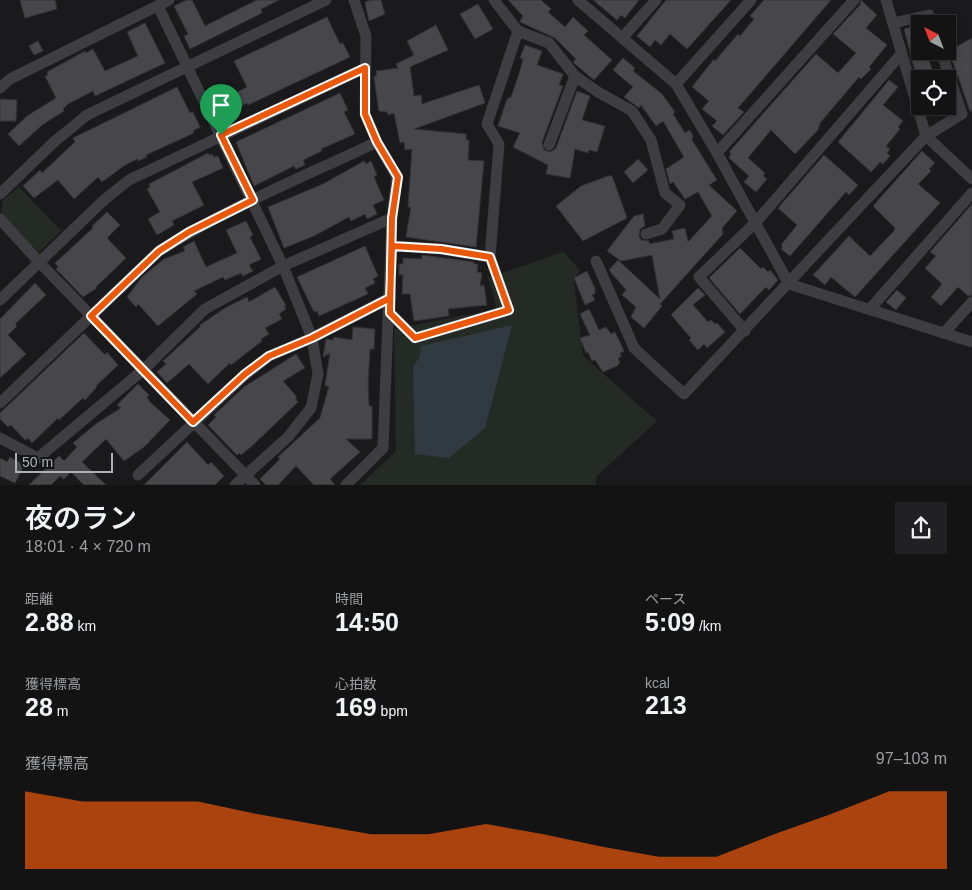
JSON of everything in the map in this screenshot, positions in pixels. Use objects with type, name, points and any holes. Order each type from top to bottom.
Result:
[{"type":"street","points":[[0,88],[10,79],[169,0]]},
{"type":"street","points":[[0,194],[54,142],[88,115],[326,0]]},
{"type":"street","points":[[346,485],[383,448],[390,313],[392,218],[398,177],[377,142],[365,114],[366,36],[354,0]]},
{"type":"street","points":[[494,0],[518,31],[548,44],[575,76],[598,92],[632,110],[650,140],[665,192],[680,205],[662,229],[646,234]]},
{"type":"street","points":[[578,0],[676,84],[756,222],[789,284],[972,342]]},
{"type":"street","points":[[622,38],[656,0]]},
{"type":"street","points":[[676,84],[751,0]]},
{"type":"street","points":[[717,153],[854,0]]},
{"type":"street","points":[[886,0],[926,136],[972,179]]},
{"type":"street","points":[[158,6],[253,200],[283,266],[312,338],[318,374],[311,408],[288,436],[236,485]]},
{"type":"street","points":[[893,24],[911,20]]},
{"type":"street","points":[[390,313],[415,338],[509,310],[490,257],[499,144],[487,124],[518,31]]},
{"type":"street","points":[[745,331],[699,277],[756,222],[902,53]]},
{"type":"street","points":[[596,261],[634,348],[684,394],[926,136],[962,114],[944,60]]},
{"type":"street","points":[[0,300],[104,200],[129,180],[365,68]]},
{"type":"street","points":[[549,145],[575,76]]},
{"type":"street","points":[[0,404],[159,251],[189,232],[253,200],[377,142]]},
{"type":"street","points":[[870,309],[972,193]]},
{"type":"street","points":[[0,438],[38,458],[143,370],[206,310],[283,266],[392,218]]},
{"type":"street","points":[[0,219],[254,485]]},
{"type":"street","points":[[392,246],[441,249],[490,257]]},
{"type":"street","points":[[138,475],[245,374],[269,356],[312,338],[390,298]]},
{"type":"street","points":[[944,334],[972,302]]},
{"type":"shaded area","points":[[19,187],[61,231],[38,253],[1,213],[3,200]]},
{"type":"shaded area","points":[[563,252],[580,270],[574,281],[583,356],[657,421],[596,477],[596,485],[360,485],[396,451],[394,329],[497,309],[488,278]]},
{"type":"shaded area","points":[[512,325],[485,428],[449,458],[415,454],[413,367],[420,356],[421,346]]},
{"type":"building","points":[[20,0],[55,0],[57,9],[25,18]]},
{"type":"building","points":[[187,0],[192,0],[205,26],[257,0],[279,0],[261,9],[262,13],[190,49],[184,36],[188,34],[174,6]]},
{"type":"building","points":[[381,0],[385,14],[369,21],[365,2]]},
{"type":"building","points":[[508,0],[541,0],[551,9],[548,12],[565,27],[573,17],[588,31],[584,35],[612,60],[594,80],[573,62],[576,59],[555,38],[520,22],[523,16]]},
{"type":"building","points":[[593,0],[639,0],[625,18],[621,15],[617,20]]},
{"type":"building","points":[[666,0],[731,0],[687,49],[670,34],[661,45],[655,40],[650,47],[637,36]]},
{"type":"building","points":[[764,0],[831,0],[738,108],[744,112],[723,135],[712,126],[717,121],[702,109],[709,101],[692,87],[714,59],[715,61],[738,34],[740,36],[754,19],[750,16]]},
{"type":"building","points":[[861,0],[877,15],[866,28],[887,45],[869,67],[871,69],[861,79],[859,77],[820,123],[818,130],[795,154],[771,130],[748,158],[765,173],[763,176],[767,179],[756,192],[744,182],[749,176],[729,158],[731,153],[729,152],[816,54],[838,73],[856,53],[833,34],[860,5]]},
{"type":"building","points":[[478,4],[493,29],[475,39],[460,14]]},
{"type":"building","points":[[327,17],[340,44],[343,43],[350,57],[248,105],[247,103],[221,117],[214,104],[247,87],[234,61]]},
{"type":"building","points":[[145,23],[165,63],[95,96],[93,91],[68,104],[63,109],[64,111],[42,125],[19,146],[8,134],[27,116],[56,98],[45,76],[48,75],[47,72],[85,51],[86,53],[93,49],[105,71],[138,56],[127,32]]},
{"type":"building","points":[[436,25],[448,50],[410,67],[414,96],[421,95],[422,104],[479,85],[485,103],[414,129],[466,134],[466,140],[469,140],[468,160],[484,161],[476,247],[406,237],[411,207],[408,207],[412,149],[405,150],[404,142],[400,143],[394,113],[388,115],[387,112],[379,111],[378,106],[374,76],[377,76],[376,71],[398,68],[396,64],[414,55],[407,41]]},
{"type":"building","points":[[911,27],[911,56],[904,29]]},
{"type":"building","points":[[972,38],[972,111],[970,111],[952,60],[956,60],[956,47]]},
{"type":"building","points":[[38,41],[43,51],[34,55],[29,46]]},
{"type":"building","points":[[525,45],[542,51],[537,65],[563,74],[559,85],[563,86],[542,142],[544,150],[551,152],[556,148],[577,91],[590,96],[582,120],[605,126],[597,152],[589,150],[588,153],[575,149],[570,178],[546,174],[548,165],[513,147],[520,133],[498,126],[507,99],[511,97],[519,74],[523,59],[520,58]]},
{"type":"building","points":[[623,58],[635,68],[633,71],[662,94],[675,112],[673,114],[685,133],[690,130],[693,136],[692,140],[717,180],[709,185],[737,211],[722,228],[723,234],[660,304],[662,306],[644,328],[631,317],[636,307],[622,295],[626,290],[609,270],[618,260],[660,299],[652,255],[621,261],[607,251],[634,216],[643,214],[645,226],[640,229],[639,236],[641,240],[649,241],[649,244],[674,239],[672,231],[685,228],[688,242],[712,216],[698,192],[685,199],[673,182],[670,184],[666,169],[684,157],[663,121],[656,126],[641,105],[639,108],[624,97],[633,87],[613,70]]},
{"type":"building","points":[[912,60],[929,60],[932,70],[915,70]]},
{"type":"building","points":[[889,80],[898,87],[883,105],[903,121],[898,127],[900,129],[886,146],[890,149],[887,153],[890,156],[883,164],[880,162],[871,172],[838,142]]},
{"type":"building","points":[[177,87],[190,113],[193,112],[200,127],[193,131],[194,133],[146,155],[147,157],[138,161],[137,159],[125,165],[102,182],[98,177],[74,199],[58,180],[34,198],[23,186],[40,170],[42,173],[75,142],[73,138]]},
{"type":"building","points":[[340,93],[348,110],[344,112],[355,134],[321,149],[322,151],[303,160],[305,165],[296,169],[294,166],[254,186],[236,142]]},
{"type":"building","points":[[0,99],[17,100],[16,121],[0,121]]},
{"type":"building","points":[[922,151],[935,163],[929,169],[931,171],[918,184],[940,203],[855,297],[831,277],[825,285],[813,275],[849,236],[870,256],[894,231],[895,228],[873,206]]},
{"type":"building","points":[[208,153],[214,157],[218,156],[223,168],[192,182],[204,205],[172,221],[174,225],[157,235],[148,219],[160,212],[147,189],[150,187],[149,184]]},
{"type":"building","points":[[824,155],[858,185],[849,195],[846,192],[790,256],[781,249],[783,246],[781,245],[797,225],[778,208]]},
{"type":"building","points":[[638,159],[648,170],[633,183],[624,172]]},
{"type":"building","points":[[364,161],[366,164],[371,161],[377,175],[374,177],[384,200],[373,205],[377,214],[367,219],[365,214],[351,221],[349,217],[314,236],[284,248],[268,207],[323,184]]},
{"type":"building","points":[[612,176],[627,218],[583,241],[556,206],[581,186]]},
{"type":"building","points":[[972,204],[972,295],[968,296],[958,287],[941,306],[931,297],[942,284],[925,268],[936,256],[930,252]]},
{"type":"building","points":[[107,212],[120,225],[107,238],[126,258],[97,288],[83,297],[56,269],[58,267],[55,263],[93,228],[92,226]]},
{"type":"building","points":[[246,221],[253,235],[250,237],[261,259],[249,265],[253,271],[243,276],[241,273],[225,280],[223,277],[194,291],[197,294],[158,326],[138,304],[136,307],[127,297],[142,277],[164,259],[185,251],[183,247],[194,241],[206,267],[237,253],[226,230]]},
{"type":"building","points":[[365,246],[378,276],[373,279],[375,283],[365,288],[368,294],[319,316],[317,311],[314,312],[297,277]]},
{"type":"building","points":[[740,248],[761,269],[763,267],[768,272],[770,270],[778,280],[769,290],[766,287],[740,314],[709,278]]},
{"type":"building","points":[[422,255],[478,264],[477,272],[482,273],[480,286],[484,285],[487,305],[448,309],[449,316],[414,321],[410,294],[402,294],[403,275],[399,275],[399,264],[403,264],[403,258],[422,259]]},
{"type":"building","points":[[587,271],[595,289],[595,294],[592,295],[595,300],[585,305],[574,278]]},
{"type":"building","points":[[35,283],[46,295],[15,324],[17,326],[8,335],[26,354],[0,378],[0,319]]},
{"type":"building","points":[[275,287],[286,305],[284,306],[286,309],[279,314],[282,319],[265,328],[269,334],[261,339],[262,341],[231,365],[230,363],[208,384],[189,364],[167,383],[157,372],[166,364],[163,361],[200,325],[225,308],[247,297],[249,302]]},
{"type":"building","points":[[698,288],[705,295],[693,305],[708,322],[711,320],[715,324],[717,323],[725,332],[707,348],[704,344],[698,350],[689,340],[691,338],[671,315]]},
{"type":"building","points":[[897,290],[906,298],[896,310],[886,302]]},
{"type":"building","points":[[589,309],[599,330],[606,327],[611,334],[615,332],[624,351],[620,353],[621,357],[618,358],[620,363],[617,366],[603,372],[595,360],[592,361],[588,352],[586,353],[580,338],[590,335],[580,314]]},
{"type":"building","points":[[353,327],[375,329],[374,349],[370,349],[368,384],[369,406],[372,406],[372,439],[346,439],[360,452],[330,479],[335,485],[314,485],[296,466],[278,485],[266,485],[260,479],[280,459],[278,457],[320,418],[329,386],[325,386],[330,353],[323,357],[326,339],[333,340],[334,337],[352,340]]},
{"type":"building","points":[[84,333],[105,355],[107,352],[118,365],[96,386],[85,400],[83,398],[59,420],[58,418],[32,443],[28,438],[25,440],[11,425],[8,427],[0,419],[0,413]]},
{"type":"building","points":[[296,354],[305,368],[283,381],[297,397],[295,398],[298,402],[252,446],[241,455],[239,453],[237,455],[208,425],[216,417],[214,415],[244,387]]},
{"type":"building","points":[[138,384],[149,395],[147,397],[150,402],[170,420],[144,447],[124,461],[106,439],[82,462],[106,485],[84,485],[71,472],[64,479],[60,476],[51,485],[29,485],[59,456],[64,461],[77,447],[73,443],[97,423],[121,408],[117,405]]},
{"type":"building","points":[[187,442],[208,465],[211,462],[224,476],[215,485],[144,485]]},
{"type":"building","points":[[10,457],[24,465],[15,483],[0,476],[0,458],[7,462]]},
{"type":"route","points":[[221,135],[253,200],[189,232],[159,251],[91,316],[193,422],[245,374],[269,356],[312,338],[390,298],[392,246],[441,249],[490,257],[509,310],[415,338],[390,313],[390,298],[392,218],[398,177],[377,142],[365,114],[365,68],[221,135]]}]
